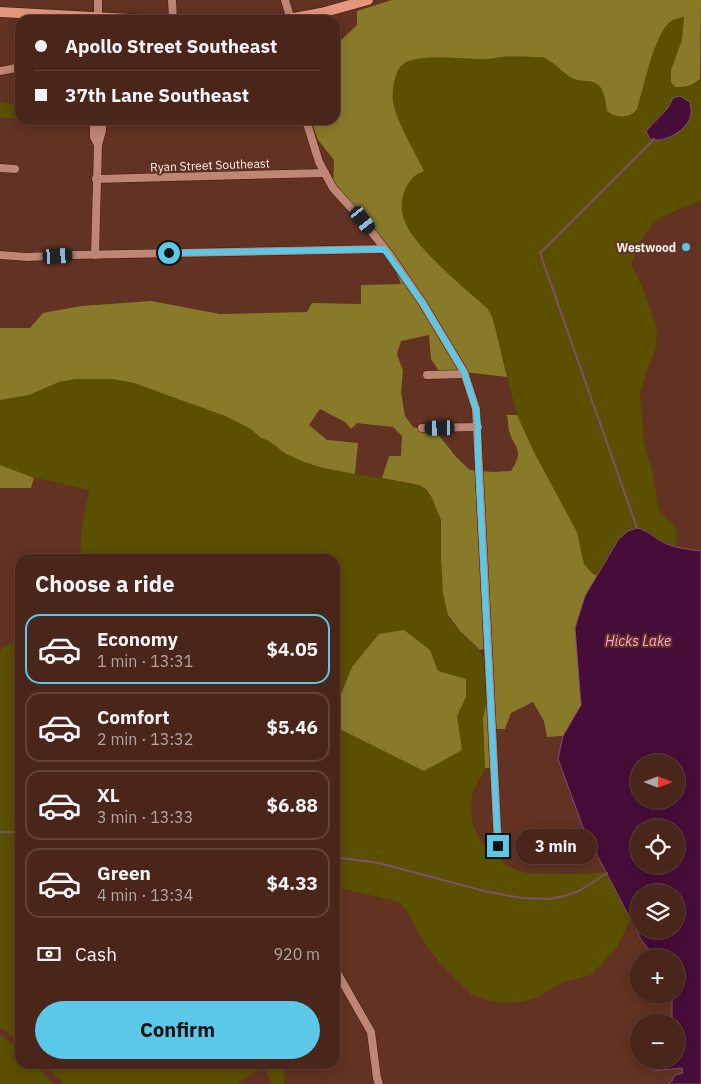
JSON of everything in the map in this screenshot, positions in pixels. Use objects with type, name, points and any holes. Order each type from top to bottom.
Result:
[{"type":"main road","points":[[312,15],[362,1]]},
{"type":"main road","points":[[0,12],[49,15]]},
{"type":"street","points":[[98,0],[98,15]]},
{"type":"street","points":[[172,0],[174,15]]},
{"type":"street","points":[[285,0],[288,15]]},
{"type":"street","points":[[0,71],[15,68]]},
{"type":"street","points":[[94,125],[94,137],[98,145]]},
{"type":"street","points":[[95,255],[96,179],[98,145],[102,125]]},
{"type":"street","points":[[308,125],[319,162],[333,188],[363,220],[422,302],[465,374],[476,409],[498,846]]},
{"type":"street","points":[[0,168],[14,169]]},
{"type":"street","name":"Ryan Street Southeast","points":[[96,179],[325,173]]},
{"type":"street","points":[[0,255],[27,258],[384,249]]},
{"type":"street","points":[[427,376],[465,374]]},
{"type":"street","points":[[422,428],[478,427]]},
{"type":"street","points":[[340,978],[371,1032],[379,1084]]},
{"type":"shaded area","points":[[392,0],[701,0],[700,79],[691,85],[682,87],[675,87],[671,82],[671,70],[682,40],[684,17],[674,20],[667,25],[657,43],[637,109],[631,115],[618,116],[610,113],[607,111],[601,88],[598,85],[572,78],[542,57],[419,59],[402,65],[395,77],[393,101],[395,108],[402,127],[424,171],[409,182],[403,196],[402,209],[404,219],[417,242],[428,254],[488,309],[493,319],[507,377],[464,372],[440,373],[431,359],[429,335],[401,341],[397,354],[403,371],[401,392],[405,416],[413,427],[437,433],[457,458],[470,470],[493,472],[511,471],[515,464],[518,450],[509,431],[507,415],[517,415],[535,454],[577,532],[584,564],[597,576],[585,596],[579,668],[581,705],[563,736],[547,737],[544,721],[533,702],[511,713],[505,729],[492,729],[494,768],[485,768],[483,718],[486,704],[490,704],[488,648],[480,650],[460,631],[448,615],[443,593],[441,520],[432,498],[426,489],[419,485],[382,478],[389,456],[401,456],[402,436],[393,427],[357,423],[351,429],[345,422],[320,409],[309,425],[327,440],[358,443],[355,474],[304,462],[286,454],[269,441],[261,438],[251,429],[225,416],[134,383],[112,379],[76,379],[59,382],[29,395],[0,400],[0,328],[30,328],[43,313],[81,306],[151,301],[220,314],[307,312],[312,303],[361,304],[361,285],[401,284],[389,254],[333,188],[334,160],[318,140],[313,125],[340,125],[340,41],[357,25],[357,11]]},
{"type":"shaded area","points":[[684,17],[682,40],[671,70],[694,84],[701,79],[701,201],[664,216],[649,228],[631,264],[642,286],[657,328],[656,348],[640,394],[644,442],[653,475],[659,510],[675,527],[677,533],[676,546],[663,542],[647,530],[602,568],[597,576],[584,564],[577,532],[535,454],[517,415],[493,319],[488,309],[428,254],[417,242],[404,219],[402,209],[403,196],[413,177],[424,171],[397,117],[393,101],[393,87],[399,68],[409,61],[430,58],[542,57],[586,82],[596,82],[606,100],[637,109],[649,66],[662,33],[670,22]],"holes":[[[673,98],[677,133],[662,141],[650,125],[668,108]]]},
{"type":"shaded area","points":[[0,103],[15,104],[15,118],[0,118]]},
{"type":"shaded area","points":[[76,379],[112,379],[134,383],[225,416],[252,429],[261,438],[269,441],[286,454],[304,462],[323,468],[419,485],[429,494],[436,506],[440,520],[442,582],[447,612],[452,622],[481,653],[487,669],[488,693],[483,724],[486,762],[484,771],[473,792],[471,806],[472,820],[477,834],[494,856],[518,870],[532,874],[606,873],[630,917],[630,921],[616,949],[591,975],[563,982],[536,998],[523,1002],[501,1003],[490,1001],[471,994],[439,962],[419,935],[408,912],[399,902],[340,888],[340,709],[457,716],[466,697],[438,671],[430,650],[379,634],[352,667],[340,697],[340,554],[81,554],[81,533],[89,490],[28,476],[0,465],[0,400],[29,395],[59,382]]},
{"type":"shaded area","points":[[0,465],[34,478],[31,488],[0,488]]},
{"type":"shaded area","points":[[404,630],[430,650],[438,671],[466,679],[466,697],[457,716],[462,750],[424,771],[340,729],[340,697],[352,667],[379,634]]},
{"type":"shaded area","points":[[15,640],[15,1039],[0,1028],[0,650]]},
{"type":"shaded area","points":[[0,1034],[15,1047],[15,1069],[39,1069],[54,1084],[0,1084]]},
{"type":"shaded area","points":[[48,1069],[261,1069],[236,1084],[64,1084]]},
{"type":"shaded area","points":[[265,1069],[285,1069],[284,1084],[271,1084]]},
{"type":"water","points":[[680,96],[690,102],[691,114],[686,125],[669,137],[656,140],[650,139],[646,131],[668,108],[673,98]]},
{"type":"water","name":"Hicks Lake","points":[[637,528],[670,545],[701,551],[701,1084],[667,1084],[672,1081],[675,1075],[683,1073],[682,1069],[685,1069],[685,1014],[672,1014],[672,1004],[685,1004],[685,949],[648,949],[641,939],[685,939],[685,884],[630,884],[630,918],[584,830],[558,759],[563,736],[581,705],[575,628],[585,596],[618,540],[628,531]]},
{"type":"water","name":"Hicks Lake","points":[[653,1069],[672,1069],[653,1071]]},
{"type":"waterway","points":[[637,528],[540,253],[654,139]]},
{"type":"waterway","points":[[0,832],[15,832]]},
{"type":"waterway","points":[[340,858],[379,863],[488,892],[523,898],[549,899],[565,896],[579,891],[607,873]]},
{"type":"place","name":"Westwood","points":[[686,247]]},
{"type":"route","points":[[169,253],[384,249],[422,302],[464,372],[476,409],[478,427],[478,460],[498,846]]}]
